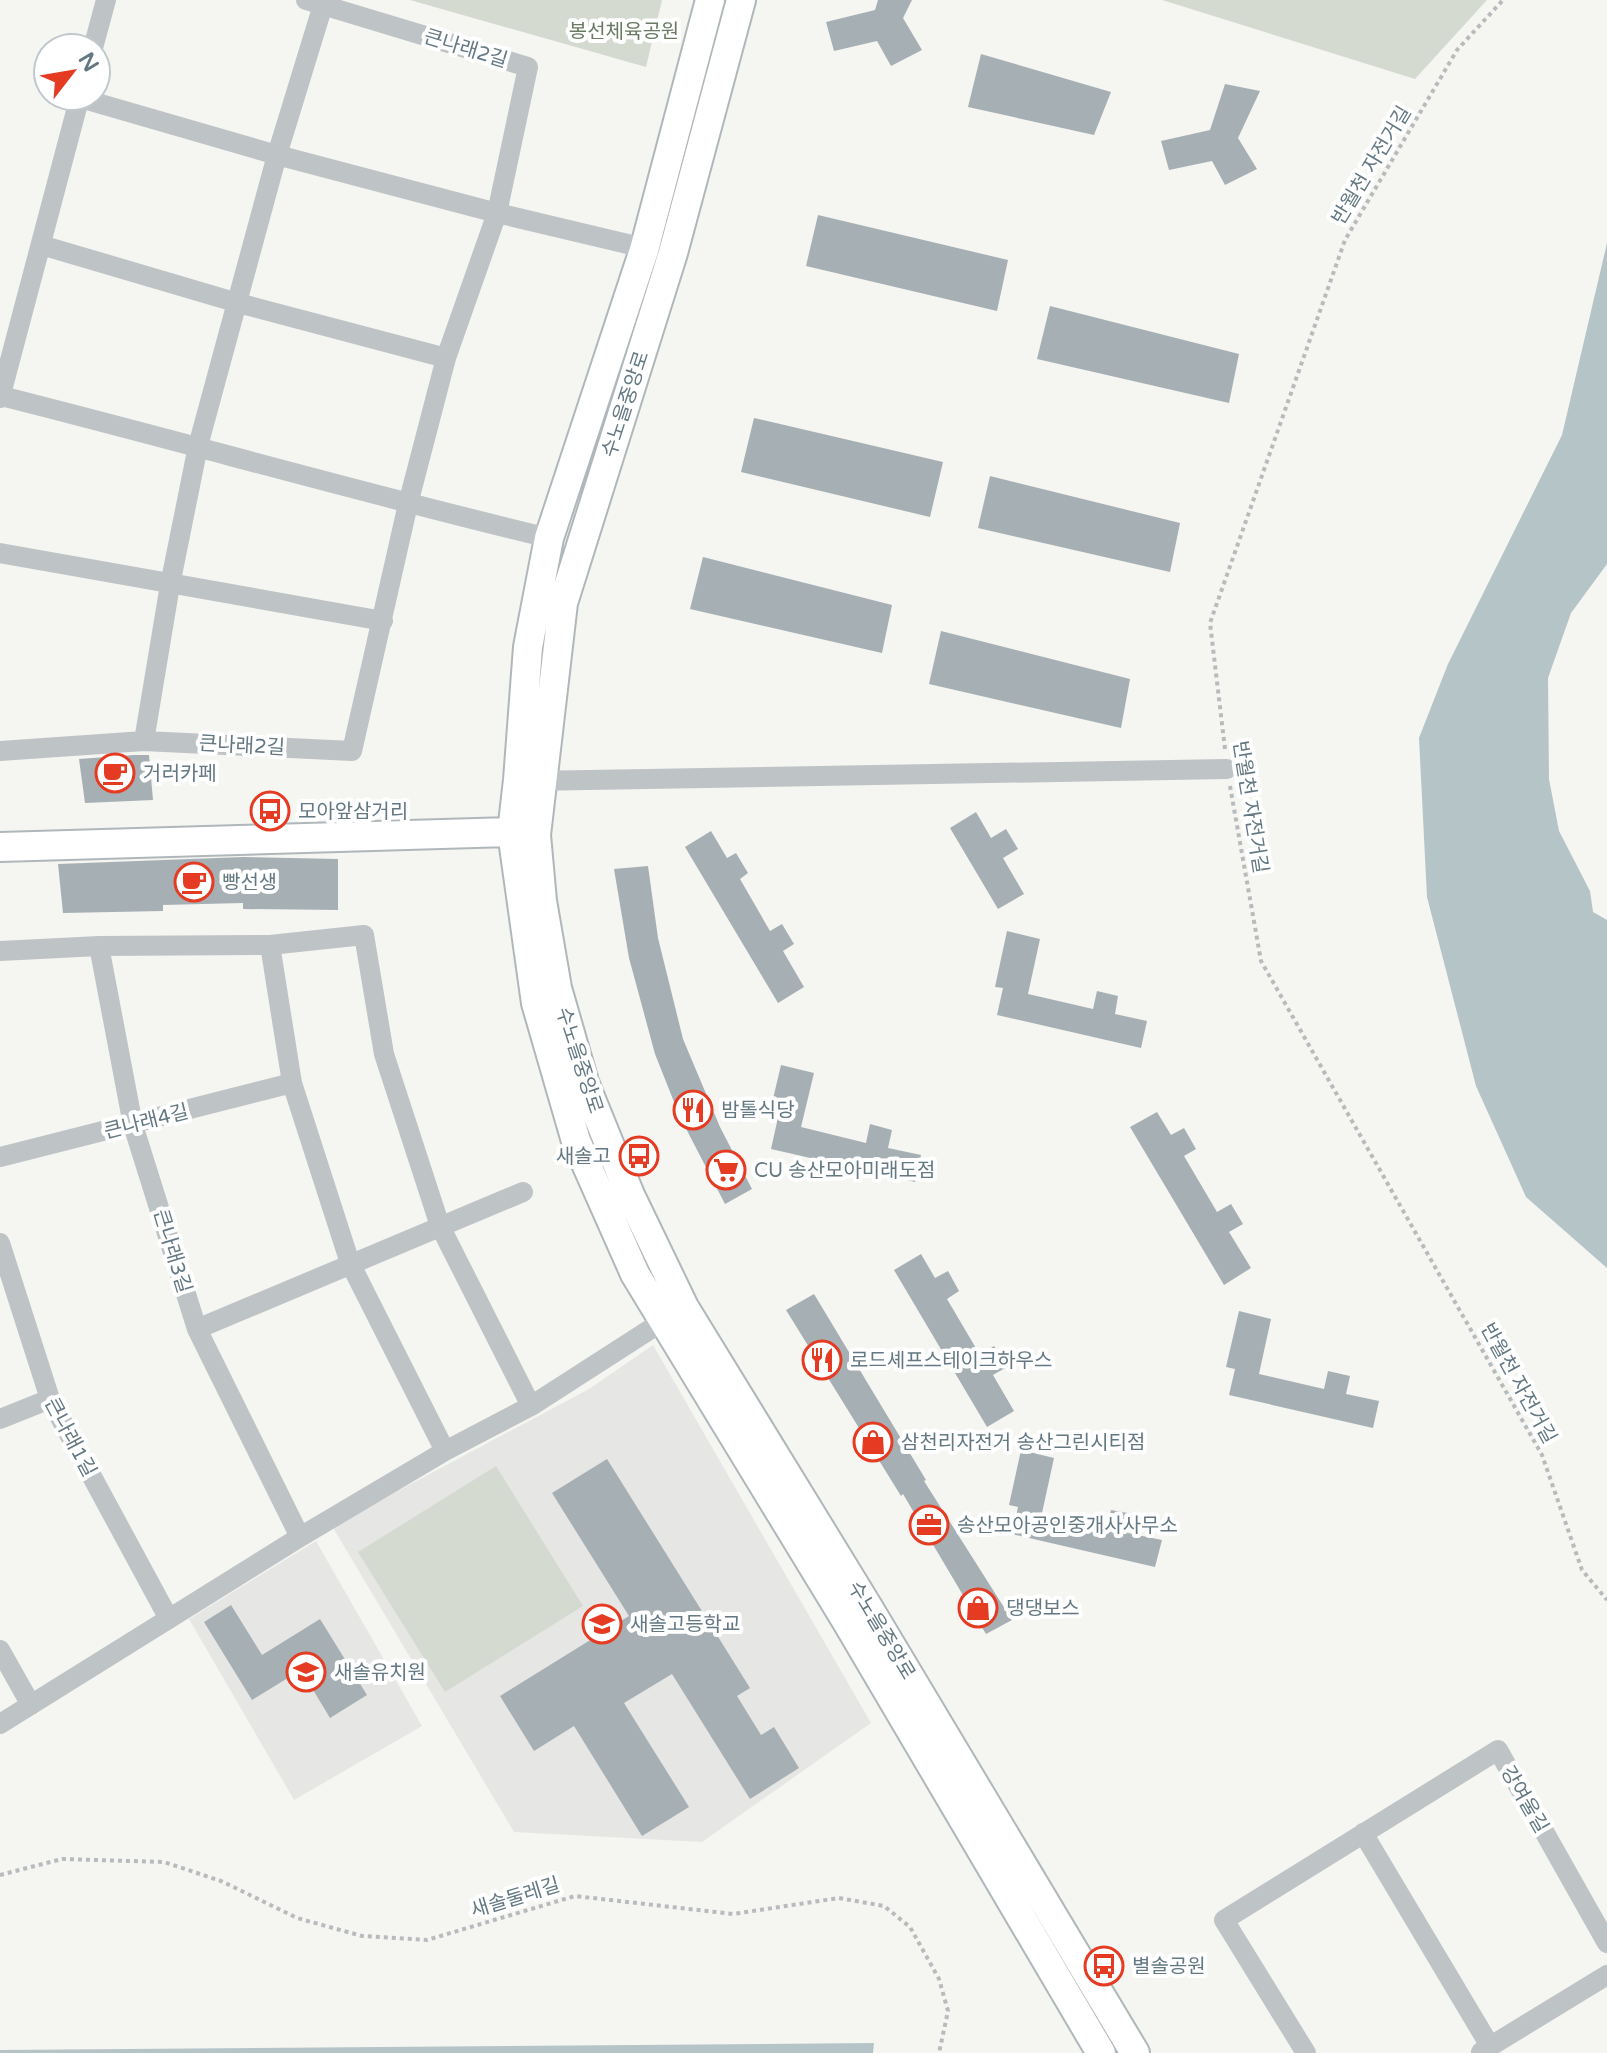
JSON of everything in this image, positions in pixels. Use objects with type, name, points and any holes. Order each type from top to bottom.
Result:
[{"type":"main road","name":"수노을중앙로","points":[[530,781],[528,647],[549,538],[644,250],[710,0]]},
{"type":"main road","name":"수노을중앙로","points":[[741,0],[673,253],[563,603],[530,781],[524,833],[536,1003],[576,1141],[635,1274],[674,1314],[868,1607],[1135,2053]]},
{"type":"main road","points":[[0,847],[524,833]]},
{"type":"main road","name":"수노을중앙로","points":[[674,1314],[839,1609],[1101,2053]]},
{"type":"street","points":[[97,32],[106,0]]},
{"type":"street","points":[[144,741],[170,585],[198,446],[315,3]]},
{"type":"street","name":"큰나래2길","points":[[0,751],[144,741],[352,751],[408,504],[446,358],[497,213],[528,67],[315,3]]},
{"type":"street","points":[[112,106],[277,155],[497,213],[644,250],[673,253]]},
{"type":"street","points":[[76,112],[0,397],[549,538]]},
{"type":"street","points":[[41,245],[238,303],[446,358]]},
{"type":"street","points":[[0,553],[383,621]]},
{"type":"street","points":[[530,781],[1227,769]]},
{"type":"street","points":[[0,951],[99,946],[270,945],[364,935],[384,1054],[440,1226],[531,1406]]},
{"type":"street","points":[[270,945],[292,1083],[350,1263],[445,1451]]},
{"type":"street","name":"큰나래3길","points":[[99,946],[133,1125],[197,1329],[300,1537]]},
{"type":"street","name":"큰나래4길","points":[[0,1157],[292,1083]]},
{"type":"street","points":[[197,1329],[523,1192]]},
{"type":"street","name":"큰나래1길","points":[[0,1243],[50,1399],[169,1619]]},
{"type":"street","points":[[0,1724],[300,1537],[445,1451],[531,1406],[674,1314]]},
{"type":"street","points":[[0,1419],[50,1399]]},
{"type":"street","points":[[0,1650],[31,1705]]},
{"type":"street","name":"강여울길","points":[[1306,2053],[1224,1920],[1498,1750],[1607,1943]]},
{"type":"street","points":[[1363,1833],[1485,2049],[1607,1975]]},
{"type":"path","name":"반월천 자전거길","points":[[1503,0],[1457,50],[1345,240],[1210,623],[1227,769],[1261,961],[1542,1455],[1582,1570],[1607,1600]]},
{"type":"path","name":"새솔둘레길","points":[[0,1875],[62,1859],[164,1862],[221,1881],[297,1918],[362,1936],[427,1940],[575,1896],[733,1914],[839,1898],[884,1906],[910,1927],[939,1979],[948,2011],[939,2053]]},
{"type":"shaded area","points":[[1607,243],[1607,564],[1571,613],[1548,678],[1549,779],[1559,831],[1590,891],[1593,912],[1607,920],[1607,1268],[1526,1197],[1476,1086],[1427,897],[1419,738],[1448,664],[1562,435]]},
{"type":"shaded area","name":"새솔고등학교","points":[[653,1345],[871,1723],[702,1842],[514,1832],[332,1526],[589,1389]]},
{"type":"shaded area","name":"새솔유치원","points":[[316,1541],[422,1726],[294,1800],[189,1619]]},
{"type":"shaded area","points":[[874,2043],[873,2053],[0,2053],[0,2050]]},
{"type":"green space","name":"봉선체육공원","points":[[410,0],[662,0],[646,67]]},
{"type":"green space","points":[[1162,0],[1487,0],[1415,79]]},
{"type":"green space","points":[[496,1466],[583,1606],[445,1692],[358,1552]]},
{"type":"building","points":[[878,0],[912,0],[903,18],[922,50],[891,66],[877,41],[834,51],[826,22],[875,10]]},
{"type":"building","points":[[981,54],[1111,92],[1094,135],[968,107]]},
{"type":"building","points":[[1225,84],[1260,91],[1238,138],[1257,169],[1225,185],[1212,161],[1169,170],[1161,141],[1210,130]]},
{"type":"building","points":[[818,215],[1008,260],[997,311],[806,266]]},
{"type":"building","points":[[1050,306],[1239,354],[1229,403],[1037,359]]},
{"type":"building","points":[[754,418],[943,462],[930,517],[741,472]]},
{"type":"building","points":[[990,476],[1180,523],[1170,572],[978,528]]},
{"type":"building","points":[[703,557],[892,605],[882,653],[690,609]]},
{"type":"building","points":[[941,631],[1130,679],[1121,728],[929,684]]},
{"type":"building","points":[[149,755],[153,800],[85,803],[79,759]]},
{"type":"building","points":[[976,812],[991,838],[1006,829],[1018,849],[1003,858],[1024,894],[998,909],[950,828]]},
{"type":"building","points":[[711,831],[727,858],[736,853],[748,873],[740,879],[770,931],[782,924],[794,944],[783,951],[804,987],[778,1003],[685,847]]},
{"type":"building","points":[[243,857],[338,859],[338,910],[243,909],[243,903],[163,905],[163,911],[63,913],[58,864]]},
{"type":"building","points":[[648,866],[658,938],[683,1039],[720,1127],[752,1189],[725,1204],[680,1117],[655,1054],[629,958],[614,869]]},
{"type":"building","points":[[1007,931],[1040,939],[1028,994],[1093,1009],[1097,991],[1118,996],[1115,1014],[1147,1021],[1141,1048],[997,1015],[1003,988],[995,987]]},
{"type":"building","points":[[781,1065],[814,1073],[801,1127],[866,1143],[870,1124],[892,1130],[888,1148],[921,1155],[915,1182],[771,1149],[777,1122],[768,1120]]},
{"type":"building","points":[[1157,1112],[1171,1135],[1184,1128],[1196,1149],[1184,1156],[1217,1212],[1231,1204],[1243,1224],[1229,1232],[1251,1268],[1224,1285],[1130,1127]]},
{"type":"building","points":[[921,1254],[935,1278],[948,1271],[959,1291],[947,1299],[980,1355],[994,1346],[1007,1367],[993,1375],[1014,1411],[987,1427],[894,1270]]},
{"type":"building","points":[[814,1294],[924,1481],[1012,1620],[986,1634],[903,1494],[901,1496],[786,1310]]},
{"type":"building","points":[[1239,1311],[1271,1319],[1259,1374],[1324,1389],[1328,1371],[1350,1376],[1346,1394],[1379,1401],[1373,1428],[1229,1395],[1235,1369],[1226,1367]]},
{"type":"building","points":[[1021,1450],[1054,1458],[1042,1513],[1107,1527],[1111,1510],[1133,1514],[1128,1533],[1162,1540],[1155,1567],[1012,1534],[1018,1507],[1009,1505]]},
{"type":"building","points":[[607,1459],[750,1688],[737,1696],[761,1735],[774,1727],[799,1768],[750,1799],[672,1674],[624,1703],[689,1807],[642,1836],[574,1726],[534,1751],[500,1696],[629,1616],[552,1493]]},
{"type":"building","points":[[231,1605],[262,1655],[320,1619],[367,1695],[330,1718],[301,1670],[252,1700],[204,1622]]},
{"type":"place","name":"거러카페","points":[[115,773]]},
{"type":"place","name":"모아앞삼거리","points":[[270,811]]},
{"type":"place","name":"빵선생","points":[[194,882]]},
{"type":"place","name":"밤톨식당","points":[[693,1110]]},
{"type":"place","name":"새솔고","points":[[639,1156]]},
{"type":"place","name":"CU 송산모아미래도점","points":[[726,1170]]},
{"type":"place","name":"로드셰프스테이크하우스","points":[[822,1360]]},
{"type":"place","name":"삼천리자전거 송산그린시티점","points":[[873,1442]]},
{"type":"place","name":"송산모아공인중개사사무소","points":[[929,1525]]},
{"type":"place","name":"댕댕보스","points":[[978,1608]]},
{"type":"place","name":"새솔고등학교","points":[[602,1624]]},
{"type":"place","name":"새솔유치원","points":[[306,1672]]},
{"type":"place","name":"별솔공원","points":[[1104,1966]]}]
